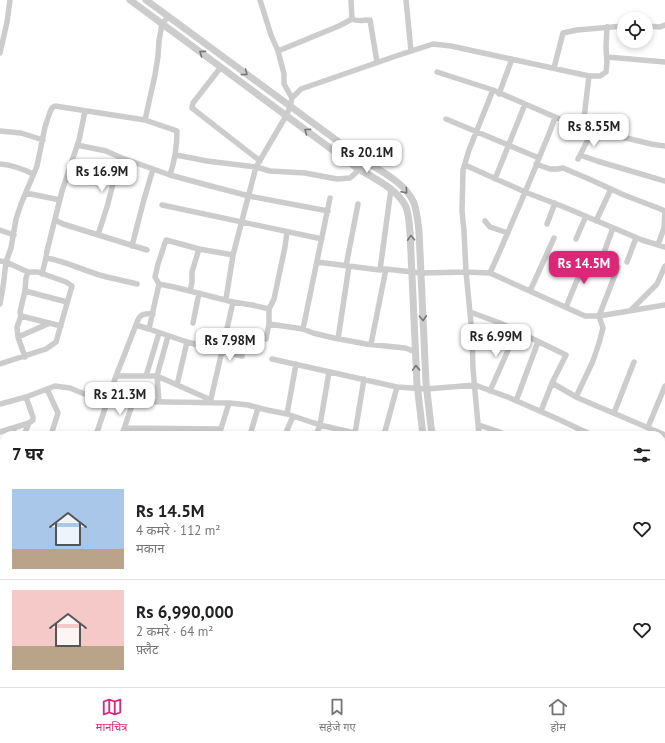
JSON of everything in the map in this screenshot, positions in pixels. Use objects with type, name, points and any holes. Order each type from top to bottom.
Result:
[{"type":"street","points":[[0,53],[10,0]]},
{"type":"street","points":[[130,0],[360,170],[391,190],[401,199],[406,207],[409,218],[418,389],[423,431]]},
{"type":"street","points":[[146,0],[290,107],[396,182],[408,193],[414,203],[417,216],[426,389],[431,431]]},
{"type":"street","points":[[260,0],[271,35],[278,51],[284,74],[284,84],[292,98]]},
{"type":"street","points":[[351,0],[352,19]]},
{"type":"street","points":[[406,0],[411,51]]},
{"type":"street","points":[[145,120],[156,75],[162,24],[168,16]]},
{"type":"street","points":[[278,51],[339,26],[352,19],[370,20],[377,62]]},
{"type":"street","points":[[653,26],[660,27],[665,25]]},
{"type":"street","points":[[554,68],[564,33],[577,30],[617,26]]},
{"type":"street","points":[[226,300],[233,255],[256,167],[286,116],[292,98],[301,89],[433,44],[451,46],[589,76],[600,76],[606,72],[607,27]]},
{"type":"street","points":[[607,56],[665,62]]},
{"type":"street","points":[[499,94],[512,59]]},
{"type":"street","points":[[221,67],[192,103],[192,108],[260,161]]},
{"type":"street","points":[[437,72],[493,90],[499,94],[555,117],[593,130],[665,146]]},
{"type":"street","points":[[583,126],[589,76]]},
{"type":"street","points":[[479,431],[462,211],[463,170],[493,90]]},
{"type":"street","points":[[495,179],[525,104]]},
{"type":"street","points":[[0,304],[4,287],[3,262],[11,248],[16,219],[34,174],[45,127],[52,108],[55,106],[145,120],[177,131],[176,155],[170,174]]},
{"type":"street","points":[[42,274],[67,173],[77,145],[85,111]]},
{"type":"street","points":[[490,273],[508,233],[555,117]]},
{"type":"street","points":[[446,119],[539,158]]},
{"type":"street","points":[[593,130],[579,157],[665,181]]},
{"type":"street","points":[[0,131],[21,133],[43,140]]},
{"type":"street","points":[[77,145],[106,151],[153,169],[207,185],[249,196],[328,211]]},
{"type":"street","points":[[176,155],[207,161],[256,167],[270,171],[305,173],[337,179],[350,178],[360,170]]},
{"type":"street","points":[[98,235],[117,168],[122,158]]},
{"type":"street","points":[[0,164],[22,169],[34,174]]},
{"type":"street","points":[[536,164],[550,169],[563,168],[665,211],[664,228],[658,245]]},
{"type":"street","points":[[465,165],[525,192],[596,220],[636,238],[665,248]]},
{"type":"street","points":[[132,246],[153,169]]},
{"type":"street","points":[[596,220],[611,189]]},
{"type":"street","points":[[371,344],[383,270],[391,190]]},
{"type":"street","points":[[26,193],[60,200]]},
{"type":"street","points":[[303,329],[330,198]]},
{"type":"street","points":[[338,339],[347,266],[358,204]]},
{"type":"street","points":[[547,224],[555,204]]},
{"type":"street","points":[[162,206],[322,239]]},
{"type":"street","points":[[576,239],[586,216]]},
{"type":"street","points":[[55,220],[147,250]]},
{"type":"street","points":[[485,221],[490,227],[508,233]]},
{"type":"street","points":[[602,258],[613,228]]},
{"type":"street","points":[[0,230],[14,235]]},
{"type":"street","points":[[266,339],[269,324],[269,309],[274,299],[287,232]]},
{"type":"street","points":[[530,291],[554,238]]},
{"type":"street","points":[[627,262],[636,238]]},
{"type":"street","points":[[149,329],[159,284],[155,277],[166,240],[199,249],[233,255]]},
{"type":"street","points":[[190,291],[192,272],[199,249]]},
{"type":"street","points":[[566,307],[587,256]]},
{"type":"street","points":[[46,258],[56,259],[103,276],[137,284]]},
{"type":"street","points":[[0,363],[24,357],[46,349],[56,342],[67,302],[72,290],[71,285],[38,272],[28,272],[3,262]]},
{"type":"street","points":[[317,262],[421,273],[490,273],[585,316],[598,316],[665,305]]},
{"type":"street","points":[[631,311],[657,284],[665,266]]},
{"type":"street","points":[[576,397],[593,361],[599,343],[603,328],[598,316],[618,267]]},
{"type":"street","points":[[24,357],[18,337],[17,327],[21,316],[20,312],[28,272]]},
{"type":"street","points":[[159,284],[269,309]]},
{"type":"street","points":[[25,291],[67,302]]},
{"type":"street","points":[[193,323],[199,293]]},
{"type":"street","points":[[233,302],[226,333],[233,334]]},
{"type":"street","points":[[470,312],[500,323],[566,355],[552,383],[541,411]]},
{"type":"street","points":[[97,431],[116,376],[140,316],[143,314],[153,314]]},
{"type":"street","points":[[21,316],[61,326]]},
{"type":"street","points":[[18,337],[50,323]]},
{"type":"street","points":[[269,324],[303,329],[338,339],[405,348],[416,352]]},
{"type":"street","points":[[136,325],[187,342],[242,356]]},
{"type":"street","points":[[490,391],[516,332]]},
{"type":"street","points":[[146,376],[159,333]]},
{"type":"street","points":[[159,402],[157,376],[168,336]]},
{"type":"street","points":[[177,385],[187,342]]},
{"type":"street","points":[[516,401],[538,342]]},
{"type":"street","points":[[210,401],[222,351]]},
{"type":"street","points":[[272,359],[397,386],[418,389],[475,385],[541,411],[583,431]]},
{"type":"street","points":[[614,413],[634,362]]},
{"type":"street","points":[[286,431],[290,415],[296,364]]},
{"type":"street","points":[[318,431],[320,425],[329,372]]},
{"type":"street","points":[[116,376],[157,376],[210,401]]},
{"type":"street","points":[[356,431],[364,379]]},
{"type":"street","points":[[552,383],[576,397],[658,431]]},
{"type":"street","points":[[0,404],[26,397],[55,386],[70,388],[107,401],[210,401],[248,405],[290,415],[341,431]]},
{"type":"street","points":[[385,431],[397,386]]},
{"type":"street","points":[[47,389],[58,413],[52,431]]},
{"type":"street","points":[[648,427],[664,390]]},
{"type":"street","points":[[26,397],[33,420],[29,423],[26,431]]},
{"type":"street","points":[[124,431],[133,402]]},
{"type":"street","points":[[220,431],[229,403]]},
{"type":"street","points":[[251,431],[258,408]]},
{"type":"street","points":[[3,431],[29,423]]},
{"type":"street","points":[[478,425],[496,431]]},
{"type":"street","points":[[125,428],[156,431]]}]
